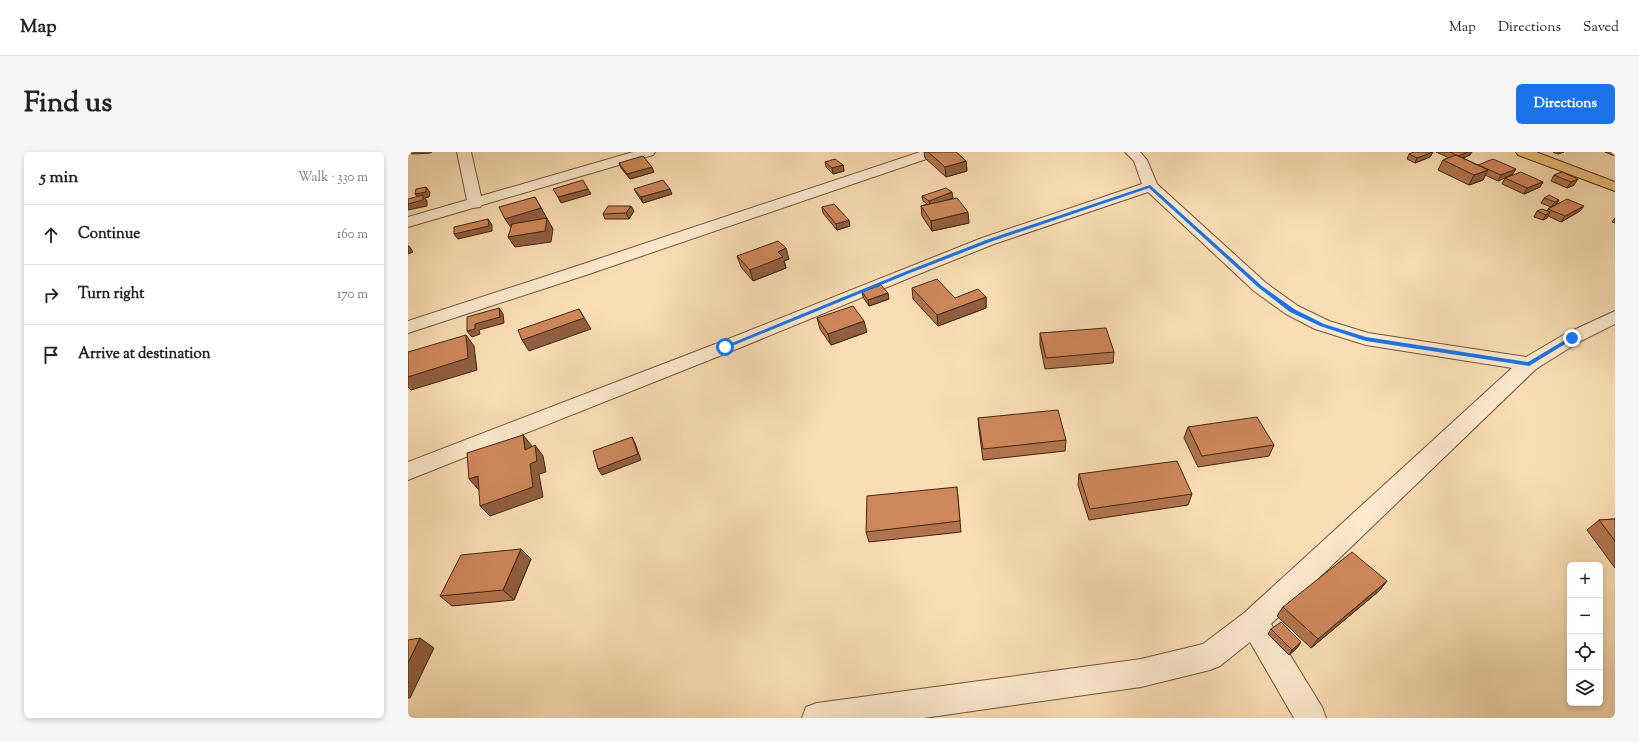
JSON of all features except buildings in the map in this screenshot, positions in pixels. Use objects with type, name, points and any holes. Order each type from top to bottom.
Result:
[{"type":"main road","points":[[1524,152],[1615,187]]},
{"type":"street","points":[[464,152],[475,204]]},
{"type":"street","points":[[408,222],[475,204],[648,152]]},
{"type":"street","points":[[408,327],[587,269],[933,152]]},
{"type":"street","points":[[1132,152],[1140,160],[1150,186],[1260,287],[1292,310],[1322,325],[1366,339],[1529,364]]},
{"type":"street","points":[[408,471],[725,347],[916,269],[1051,219],[1150,186]]},
{"type":"street","points":[[817,718],[1141,673],[1210,656],[1254,622],[1529,364],[1572,338],[1615,317]]},
{"type":"street","points":[[1254,622],[1311,718]]},
{"type":"route","points":[[725,347],[988,241],[1150,186],[1260,287],[1292,310],[1322,325],[1366,339],[1529,364],[1572,338]]}]
